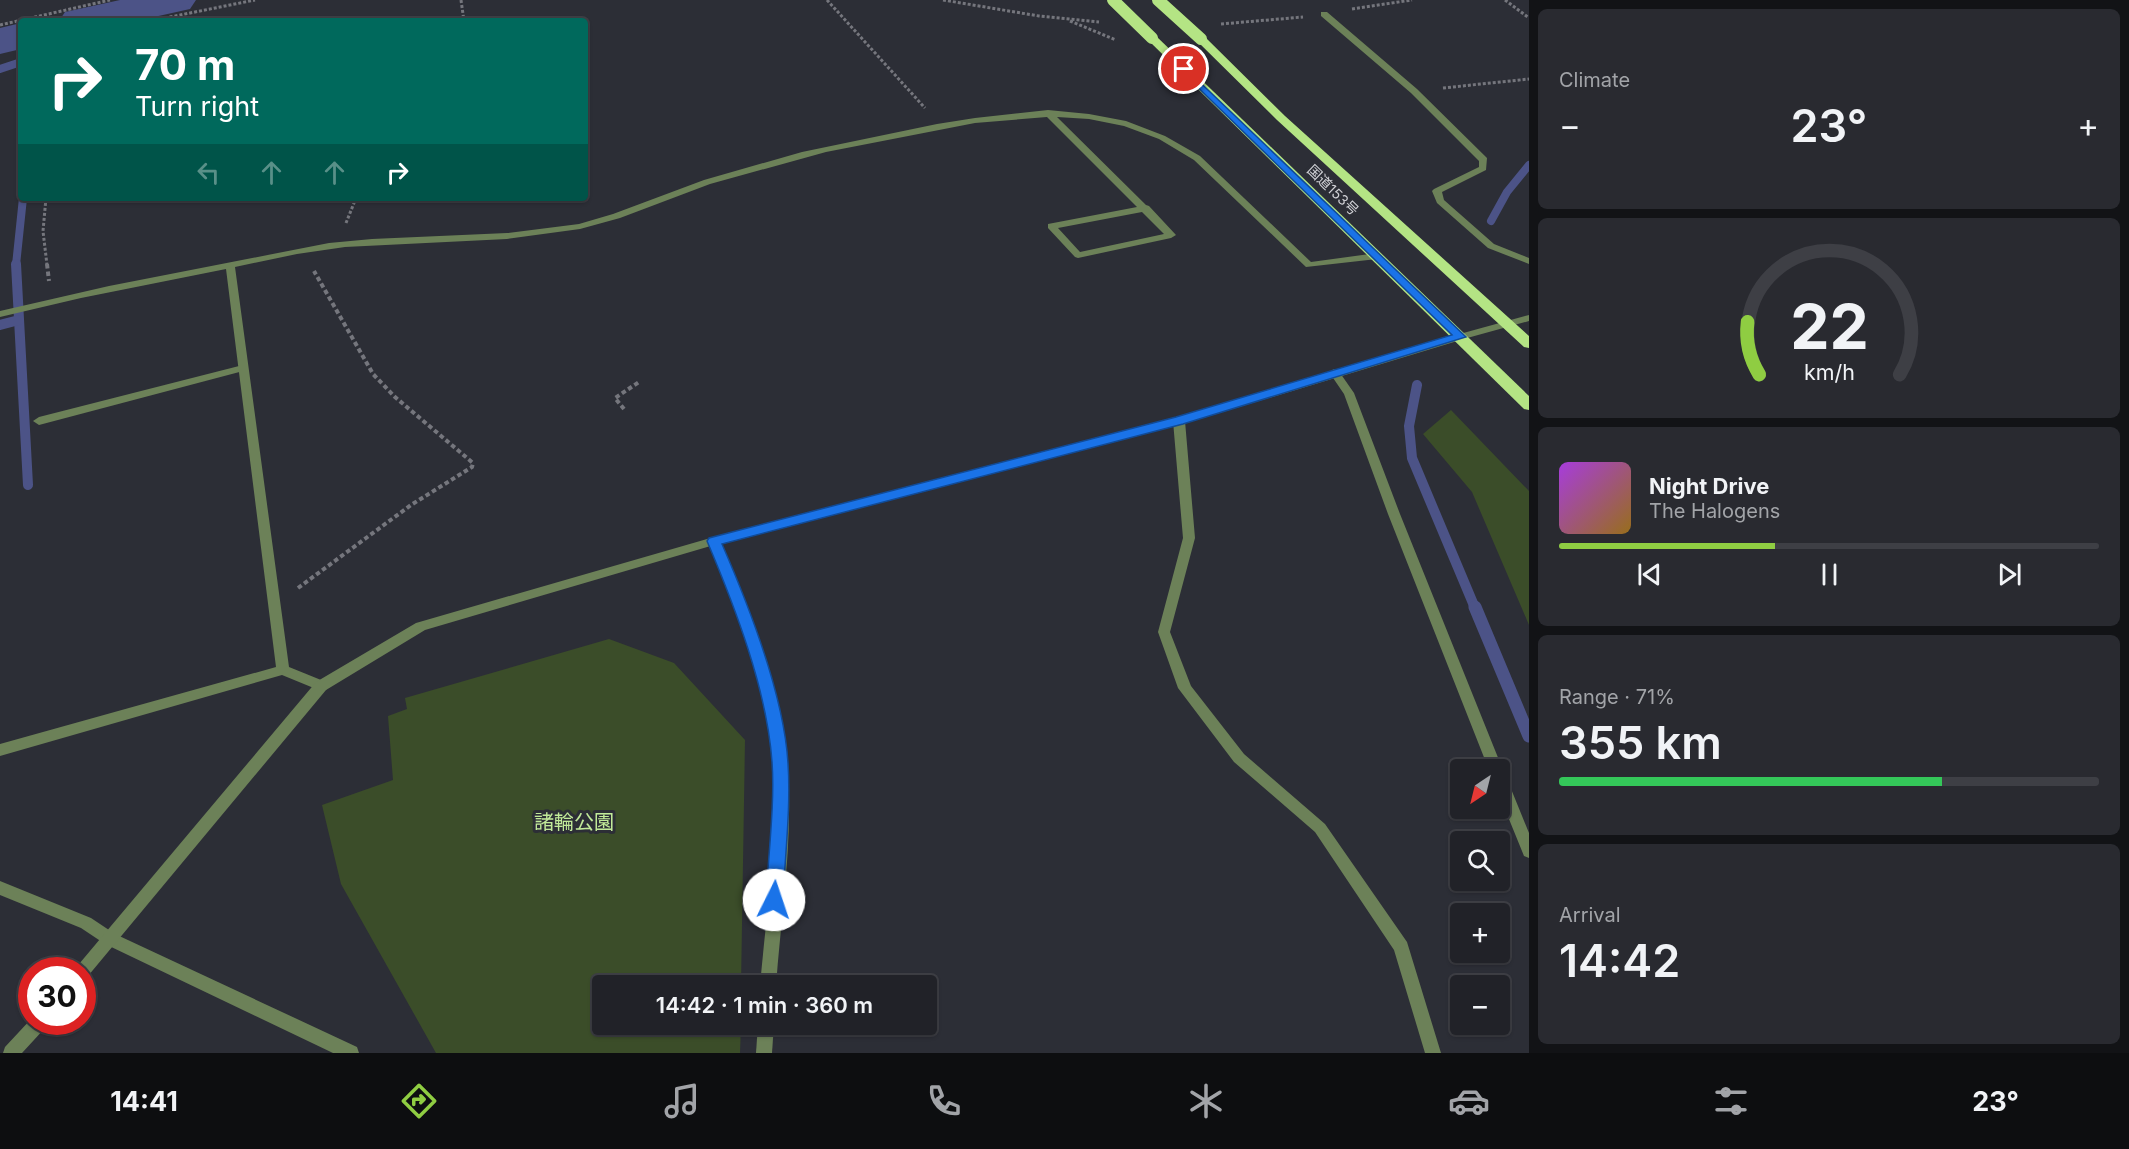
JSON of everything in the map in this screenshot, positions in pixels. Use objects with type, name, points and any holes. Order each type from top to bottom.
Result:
[{"type":"highway","name":"国道153号","points":[[1113,0],[1529,405]]},
{"type":"highway","name":"国道153号","points":[[1158,0],[1281,118],[1529,344]]},
{"type":"street","points":[[1324,14],[1414,91],[1484,160],[1483,168],[1474,175],[1437,190],[1440,201],[1491,246],[1529,261]]},
{"type":"street","points":[[1048,113],[1146,208],[1171,235],[1078,255],[1052,226],[1146,208]]},
{"type":"street","points":[[0,314],[51,300],[342,244],[419,238],[494,238],[564,230],[709,182],[793,158],[992,116],[1048,113],[1098,118],[1122,124],[1181,146],[1197,158],[1309,265],[1377,256]]},
{"type":"street","points":[[230,266],[283,670]]},
{"type":"street","points":[[94,957],[321,686],[421,626],[714,541],[1179,421],[1334,372],[1529,318]]},
{"type":"street","points":[[39,421],[243,368]]},
{"type":"street","points":[[1334,372],[1349,393],[1394,514],[1492,759]]},
{"type":"street","points":[[1179,421],[1189,538],[1164,632],[1185,688],[1239,758],[1320,828],[1327,838],[1401,947],[1433,1053]]},
{"type":"street","points":[[714,541],[739,600],[770,704],[780,762],[780,814],[769,975]]},
{"type":"street","points":[[0,750],[283,670],[321,686]]},
{"type":"street","points":[[1510,804],[1529,851]]},
{"type":"street","points":[[0,888],[86,923],[110,939],[351,1053]]},
{"type":"street","points":[[12,1053],[28,1035]]},
{"type":"street","points":[[764,1053],[765,1035]]},
{"type":"path","points":[[31,18],[110,0]]},
{"type":"path","points":[[165,18],[255,0]]},
{"type":"path","points":[[461,0],[464,18]]},
{"type":"path","points":[[827,0],[909,92],[943,125]]},
{"type":"path","points":[[1505,0],[1529,18]]},
{"type":"path","points":[[1068,20],[1117,40]]},
{"type":"path","points":[[0,25],[18,21]]},
{"type":"path","points":[[1414,91],[1529,79]]},
{"type":"path","points":[[46,201],[43,231],[51,300]]},
{"type":"path","points":[[273,599],[291,593],[403,510],[472,467],[473,463],[395,397],[373,374],[303,252]]},
{"type":"path","points":[[624,409],[615,398],[639,382]]},
{"type":"green space","points":[[1451,410],[1529,491],[1529,625],[1472,492],[1423,434]]},
{"type":"green space","name":"諸輪公園","points":[[609,639],[674,663],[745,740],[741,975],[592,975],[592,1035],[741,1035],[740,1053],[436,1053],[341,884],[322,805],[393,780],[388,716],[407,709],[405,698]]},
{"type":"waterway","points":[[94,18],[176,0]]},
{"type":"waterway","points":[[0,41],[18,37]]},
{"type":"waterway","points":[[0,69],[18,63]]},
{"type":"waterway","points":[[1491,221],[1507,192],[1529,165]]},
{"type":"waterway","points":[[16,265],[23,201]]},
{"type":"waterway","points":[[16,265],[28,485]]},
{"type":"waterway","points":[[0,325],[19,320]]},
{"type":"waterway","points":[[1417,385],[1409,426],[1412,458],[1475,608]]},
{"type":"waterway","points":[[1475,607],[1529,736]]},
{"type":"route","points":[[774,900],[780,814],[780,762],[770,704],[739,600],[714,541],[1179,421],[1334,372],[1460,337],[1184,69]]}]
